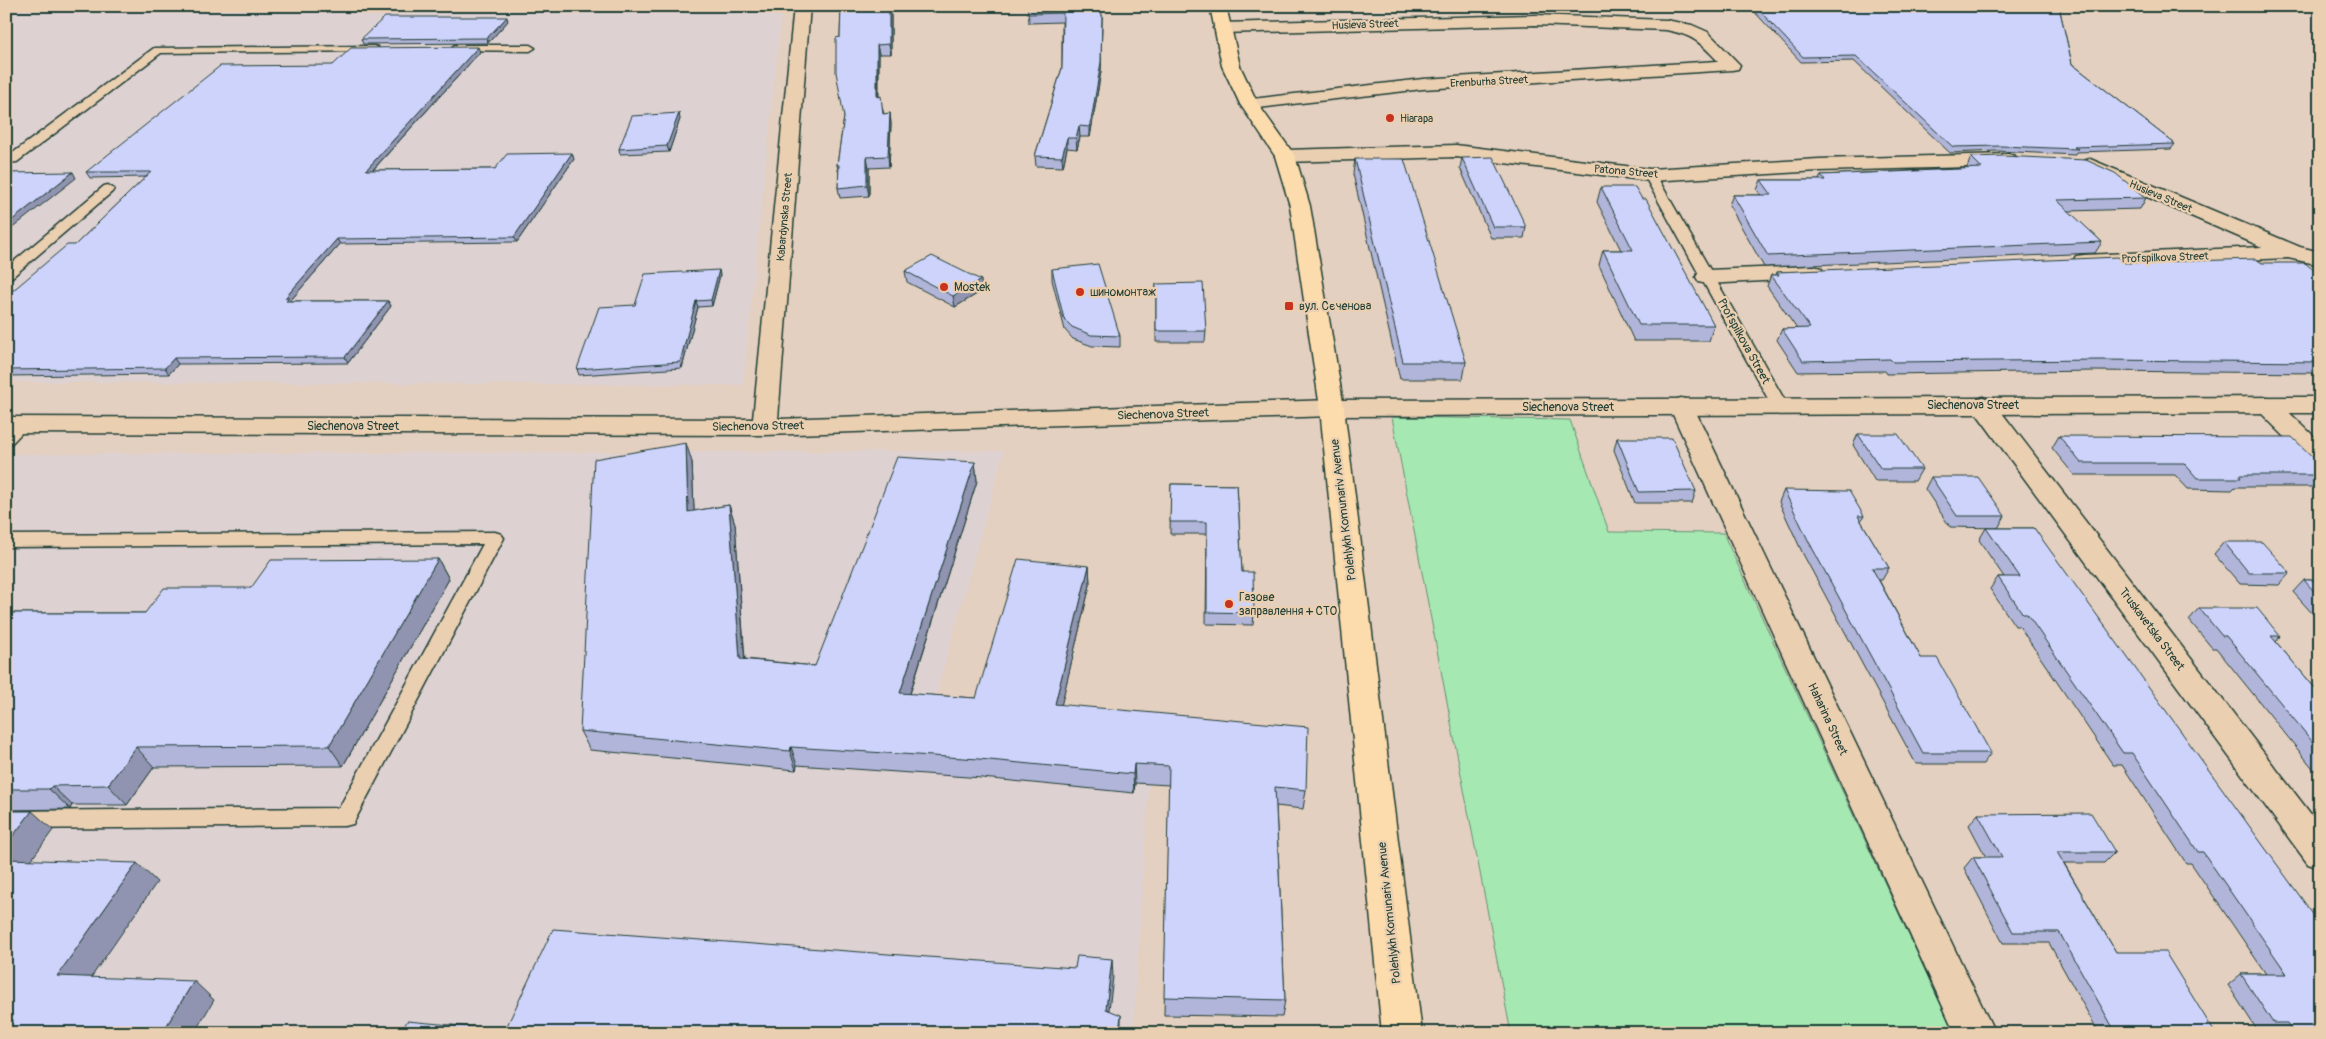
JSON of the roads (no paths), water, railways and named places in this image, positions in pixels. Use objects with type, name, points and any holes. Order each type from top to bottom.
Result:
[{"type":"main road","name":"Polehlykh Komunariv Avenue","points":[[1219,17],[1231,66],[1249,104],[1284,156],[1300,206],[1332,408],[1402,1033]]},
{"type":"street","name":"Kabardynska Street","points":[[765,427],[802,6]]},
{"type":"street","name":"Husieva Street","points":[[1219,17],[1535,20],[1666,25],[1692,30],[1702,35],[1731,64],[1730,67]]},
{"type":"street","name":"Erenburha Street","points":[[1249,104],[1424,84],[1730,67]]},
{"type":"street","name":"Patona Street","points":[[1284,156],[1456,151],[1650,175],[1819,164],[1998,159],[2026,161]]},
{"type":"street","name":"Husieva Street","points":[[2074,162],[2084,163],[2292,252],[2320,260]]},
{"type":"street","name":"Profspilkova Street","points":[[2064,262],[2292,252]]},
{"type":"street","points":[[1707,277],[1836,272]]},
{"type":"street","name":"Truskavetska Street","points":[[1983,405],[2320,853]]},
{"type":"street","points":[[2267,405],[2320,457]]},
{"type":"street","name":"Siechenova Street","points":[[11,429],[765,427],[1332,408],[2320,405]]},
{"type":"street","name":"Haharina Street","points":[[1680,406],[1975,1033]]},
{"type":"lane","points":[[442,48],[530,48]]},
{"type":"lane","points":[[6,159],[13,159],[158,50],[383,49]]},
{"type":"lane","name":"Profspilkova Street","points":[[1650,175],[1780,406]]},
{"type":"lane","points":[[9,270],[108,189]]},
{"type":"lane","points":[[6,541],[495,538],[346,817],[6,820]]},
{"type":"place","name":"Ніагара","points":[[1390,118]]},
{"type":"place","name":"Mostek","points":[[944,287]]},
{"type":"place","name":"шиномонтаж","points":[[1080,292]]},
{"type":"place","name":"вул. Сєченова","points":[[1289,306]]},
{"type":"place","name":"Газове заправлення + СТО","points":[[1229,604]]}]
